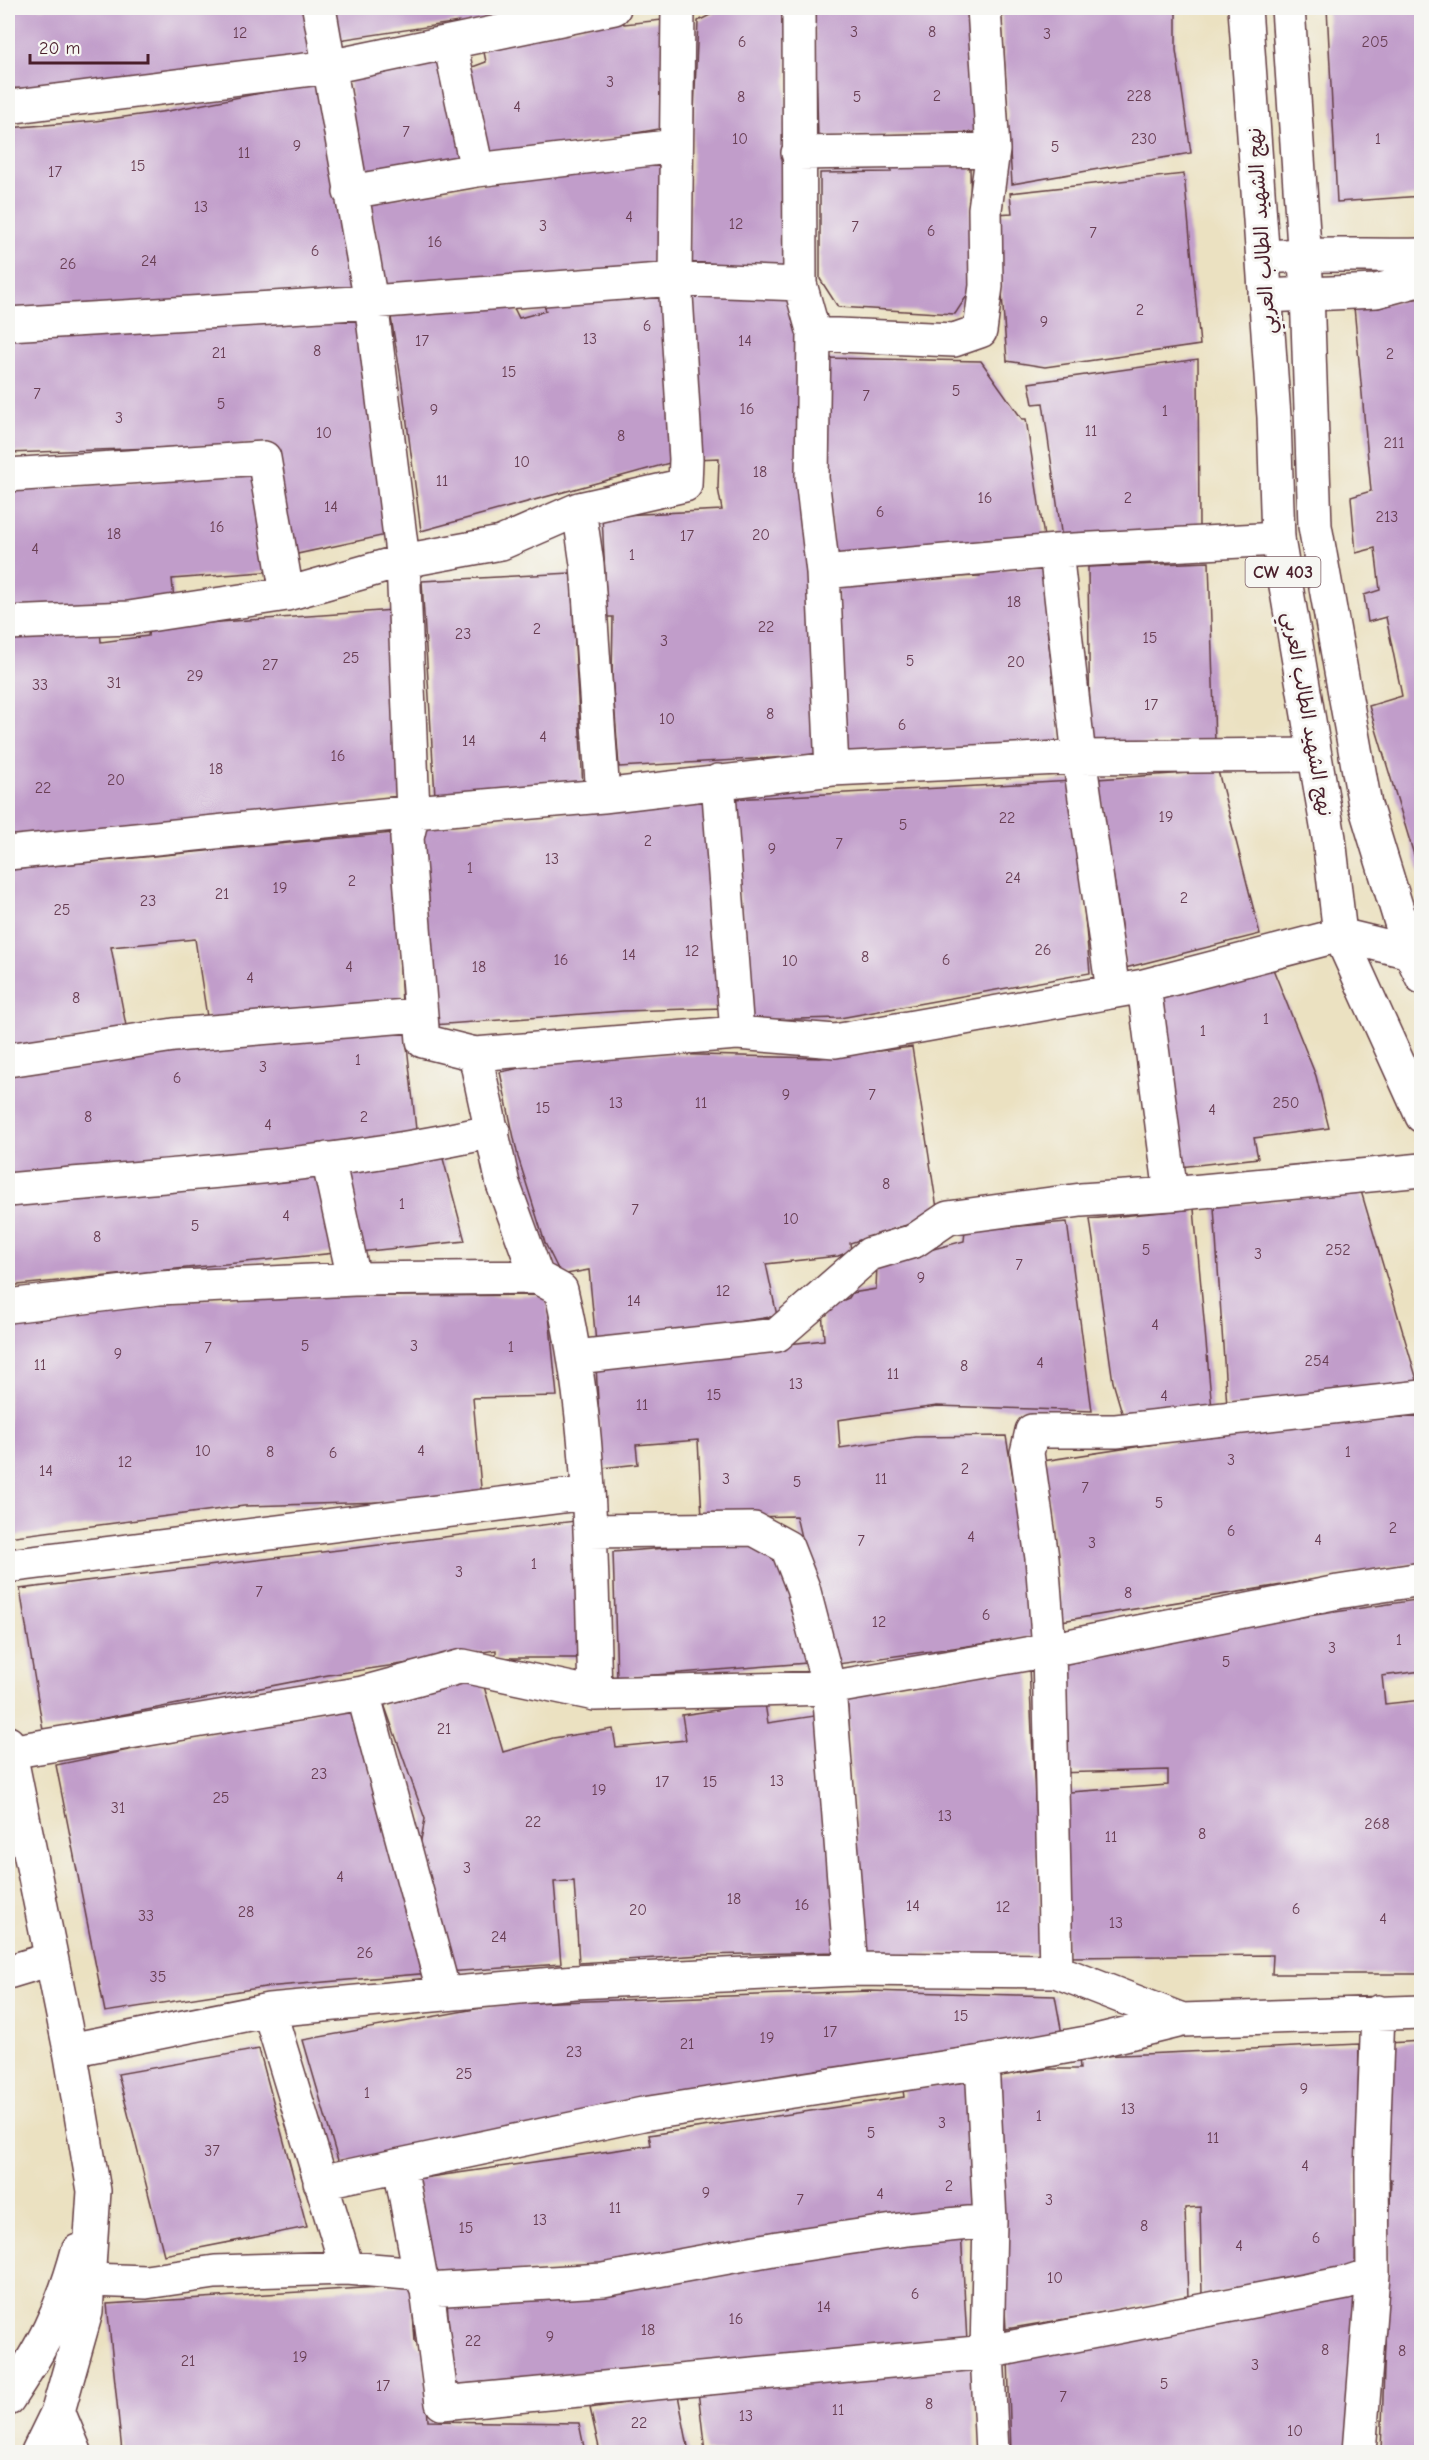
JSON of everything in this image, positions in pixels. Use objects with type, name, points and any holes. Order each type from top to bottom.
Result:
[{"type":"street","points":[[319,8],[371,302],[403,561],[413,812],[407,838],[419,1015],[423,1041],[475,1054],[737,1033],[835,1041],[1144,986],[1340,935],[1418,959]]},
{"type":"street","points":[[8,107],[329,67],[614,8]]},
{"type":"street","points":[[8,623],[129,618],[287,594],[403,561],[501,543],[579,509],[685,485],[686,459],[675,279],[677,8]]},
{"type":"street","points":[[799,8],[800,284],[814,334],[812,478],[823,572],[832,769]]},
{"type":"street","points":[[814,334],[954,340],[980,331],[986,286],[985,209],[993,150],[984,8]]},
{"type":"street","name":"نهج الشهيد الطالب العربي","points":[[1245,8],[1274,417],[1278,539],[1329,838],[1340,935],[1422,1116]]},
{"type":"street","name":"نهج الشهيد الطالب العربي","points":[[1288,8],[1307,292],[1316,526],[1365,805],[1418,959]]},
{"type":"street","points":[[450,43],[477,170]]},
{"type":"street","points":[[350,192],[477,170],[676,146]]},
{"type":"street","points":[[798,153],[993,150]]},
{"type":"street","points":[[1263,257],[1304,254],[1341,257],[1422,255]]},
{"type":"street","points":[[8,324],[371,302],[675,279],[800,284]]},
{"type":"street","points":[[1265,296],[1307,292],[1376,291],[1422,279]]},
{"type":"street","points":[[8,476],[264,458],[287,594]]},
{"type":"street","points":[[579,509],[587,564],[603,796]]},
{"type":"street","points":[[823,572],[1056,552],[1278,539]]},
{"type":"street","points":[[1056,552],[1079,757],[1113,991]]},
{"type":"street","points":[[8,853],[413,812],[603,796],[832,769],[1079,757],[1314,755]]},
{"type":"street","points":[[718,781],[737,1033]]},
{"type":"street","points":[[1144,986],[1171,1194]]},
{"type":"street","points":[[8,1060],[174,1035],[419,1015]]},
{"type":"street","points":[[475,1054],[503,1184],[537,1277]]},
{"type":"street","points":[[8,1190],[328,1159],[445,1142],[493,1131]]},
{"type":"street","points":[[328,1159],[354,1279]]},
{"type":"street","points":[[576,1357],[777,1335],[870,1254],[914,1241],[948,1218],[1081,1200],[1171,1194],[1422,1170]]},
{"type":"street","points":[[8,1306],[159,1288],[354,1279],[537,1277],[561,1290],[576,1357],[590,1531],[595,1694]]},
{"type":"street","points":[[1056,1971],[1049,1650],[1042,1558],[1027,1453],[1032,1431],[1116,1431],[1422,1397]]},
{"type":"street","points":[[8,1566],[587,1493]]},
{"type":"street","points":[[590,1531],[754,1529],[786,1547],[802,1588],[829,1688],[851,1970]]},
{"type":"street","points":[[38,2452],[58,2411],[82,2331],[90,2280],[94,2192],[70,2050],[8,1748],[363,1693],[464,1666],[595,1694],[829,1688],[1049,1650],[1338,1592],[1422,1579]]},
{"type":"street","points":[[363,1693],[444,1993]]},
{"type":"street","points":[[8,1972],[51,1959]]},
{"type":"street","points":[[70,2050],[269,2010],[575,1982],[851,1970],[1056,1971],[1182,2020]]},
{"type":"street","points":[[269,2010],[347,2268]]},
{"type":"street","points":[[1359,2452],[1373,2274],[1378,2012]]},
{"type":"street","points":[[320,2182],[643,2114],[982,2062],[1092,2042],[1182,2020],[1422,2012]]},
{"type":"street","points":[[982,2062],[990,2221],[987,2352],[992,2452]]},
{"type":"street","points":[[400,2166],[423,2282],[442,2403],[987,2352],[1346,2283],[1373,2274]]},
{"type":"street","points":[[8,2399],[33,2362],[61,2307],[94,2192]]},
{"type":"street","points":[[90,2280],[146,2282],[215,2272],[347,2268],[423,2282],[603,2280],[778,2248],[907,2229],[990,2221]]},
{"type":"street","points":[[58,2411],[75,2452]]},
{"type":"building","points":[[8,8],[307,8],[316,56],[65,90],[8,88]]},
{"type":"building","points":[[334,8],[559,8],[458,28],[458,22],[339,40]]},
{"type":"building","points":[[752,8],[787,8],[783,275],[687,272],[698,21],[716,12],[752,11]]},
{"type":"building","points":[[788,8],[970,8],[980,132],[818,137],[815,28]]},
{"type":"building","points":[[1001,8],[1176,8],[1176,50],[1191,153],[1012,184]]},
{"type":"building","points":[[1327,8],[1422,8],[1422,196],[1337,202]]},
{"type":"building","points":[[620,18],[624,24],[662,20],[665,128],[484,159],[467,69],[486,62],[483,47]]},
{"type":"building","points":[[444,54],[466,162],[361,180],[347,100],[351,95],[348,76]]},
{"type":"building","points":[[317,82],[353,299],[8,316],[8,128],[95,121],[168,111]]},
{"type":"building","points":[[663,158],[668,264],[385,293],[370,201]]},
{"type":"building","points":[[891,165],[970,166],[972,288],[955,314],[838,307],[820,279],[820,173],[891,172]]},
{"type":"building","points":[[1184,174],[1200,345],[1045,367],[1007,361],[996,214],[1012,213],[1010,193]]},
{"type":"building","points":[[687,290],[781,292],[799,318],[824,755],[619,767],[612,675],[613,617],[607,617],[602,516],[722,510],[718,488],[719,458],[695,459]]},
{"type":"building","points":[[669,292],[677,461],[421,531],[390,311],[512,304],[519,318],[546,311],[544,304]]},
{"type":"building","points":[[1422,298],[1421,878],[1369,706],[1402,696],[1386,617],[1368,622],[1364,595],[1380,590],[1375,548],[1356,553],[1351,497],[1371,491],[1354,307]]},
{"type":"building","points":[[359,312],[386,535],[288,556],[272,444],[8,453],[8,334]]},
{"type":"building","points":[[822,358],[981,361],[1022,419],[1026,419],[1044,537],[991,545],[990,540],[833,563]]},
{"type":"building","points":[[1198,359],[1199,529],[1062,539],[1043,403],[1033,404],[1029,383]]},
{"type":"building","points":[[261,472],[276,571],[172,579],[174,600],[8,609],[8,491]]},
{"type":"building","points":[[1209,562],[1215,742],[1090,745],[1088,567]]},
{"type":"building","points":[[1044,568],[1051,627],[1047,628],[1061,744],[840,755],[837,581],[980,576],[980,570]]},
{"type":"building","points":[[571,573],[583,788],[435,796],[422,581]]},
{"type":"building","points":[[394,610],[403,798],[8,843],[8,636],[100,630],[101,642],[148,636],[149,627]]},
{"type":"building","points":[[1218,771],[1260,934],[1125,968],[1120,916],[1097,779]]},
{"type":"building","points":[[1073,781],[1090,973],[840,1018],[750,1020],[732,799]]},
{"type":"building","points":[[707,798],[723,1008],[623,1011],[433,1025],[418,828]]},
{"type":"building","points":[[393,833],[402,1004],[208,1023],[195,939],[111,947],[127,1031],[8,1050],[8,870]]},
{"type":"building","points":[[1273,969],[1316,1076],[1329,1128],[1254,1138],[1258,1158],[1180,1167],[1162,992]]},
{"type":"building","points":[[405,1027],[417,1139],[8,1176],[8,1074],[214,1038]]},
{"type":"building","points":[[912,1047],[938,1215],[850,1243],[851,1251],[838,1256],[766,1264],[777,1316],[596,1343],[589,1270],[561,1275],[545,1243],[518,1157],[500,1072],[618,1049],[619,1053],[820,1058]]},
{"type":"building","points":[[441,1151],[465,1241],[359,1252],[340,1164]]},
{"type":"building","points":[[319,1168],[335,1253],[8,1286],[8,1203]]},
{"type":"building","points":[[1361,1191],[1420,1390],[1227,1407],[1214,1207]]},
{"type":"building","points":[[1194,1209],[1212,1409],[1123,1416],[1113,1382],[1090,1219]]},
{"type":"building","points":[[1067,1222],[1092,1411],[937,1406],[838,1420],[840,1448],[915,1437],[1006,1436],[1040,1636],[831,1665],[796,1516],[702,1518],[698,1440],[636,1445],[638,1464],[602,1468],[596,1366],[824,1340],[822,1309],[849,1298],[852,1293],[876,1289],[877,1264],[964,1241],[965,1231]]},
{"type":"building","points":[[547,1295],[557,1396],[473,1398],[482,1499],[244,1506],[8,1537],[8,1323],[159,1301],[257,1297]]},
{"type":"building","points":[[1422,1416],[1422,1562],[1061,1621],[1061,1584],[1043,1461],[1294,1423]]},
{"type":"building","points":[[575,1521],[582,1658],[496,1658],[496,1650],[328,1675],[43,1730],[20,1589]]},
{"type":"building","points":[[747,1542],[783,1564],[807,1663],[617,1678],[613,1552]]},
{"type":"building","points":[[1422,1599],[1422,1671],[1382,1676],[1385,1704],[1422,1700],[1422,1974],[1272,1974],[1273,1955],[1067,1957],[1056,1793],[1168,1785],[1168,1770],[1053,1773],[1062,1662],[1287,1616],[1295,1618]]},
{"type":"building","points":[[1029,1666],[1042,1954],[863,1954],[847,1695]]},
{"type":"building","points":[[481,1676],[503,1752],[553,1738],[613,1729],[616,1747],[686,1740],[682,1715],[765,1703],[768,1723],[821,1715],[839,1952],[702,1955],[579,1963],[574,1881],[554,1882],[561,1964],[447,1972],[420,1845],[425,1819],[384,1704]]},
{"type":"building","points":[[352,1704],[431,1973],[265,1987],[105,2012],[56,1765]]},
{"type":"building","points":[[869,1991],[1055,1996],[1062,2034],[339,2164],[303,2040],[503,2004]]},
{"type":"building","points":[[1422,2041],[1422,2452],[1381,2452],[1391,2179],[1386,2178],[1388,2043]]},
{"type":"building","points":[[1359,2044],[1355,2270],[1202,2295],[1200,2207],[1185,2208],[1188,2298],[1006,2329],[992,2077],[1046,2069],[1080,2069],[1079,2057]]},
{"type":"building","points":[[259,2049],[307,2227],[164,2255],[118,2074]]},
{"type":"building","points":[[975,2081],[982,2213],[663,2257],[434,2281],[416,2179],[651,2145],[649,2135],[904,2097],[903,2090]]},
{"type":"building","points":[[961,2230],[967,2342],[452,2385],[447,2298]]},
{"type":"building","points":[[411,2285],[415,2342],[424,2351],[428,2421],[579,2423],[585,2452],[122,2452],[107,2304]]},
{"type":"building","points":[[1355,2288],[1350,2452],[1011,2452],[1008,2359]]},
{"type":"building","points":[[971,2361],[976,2452],[705,2452],[698,2391]]},
{"type":"building","points":[[678,2395],[689,2452],[600,2452],[590,2408]]}]
